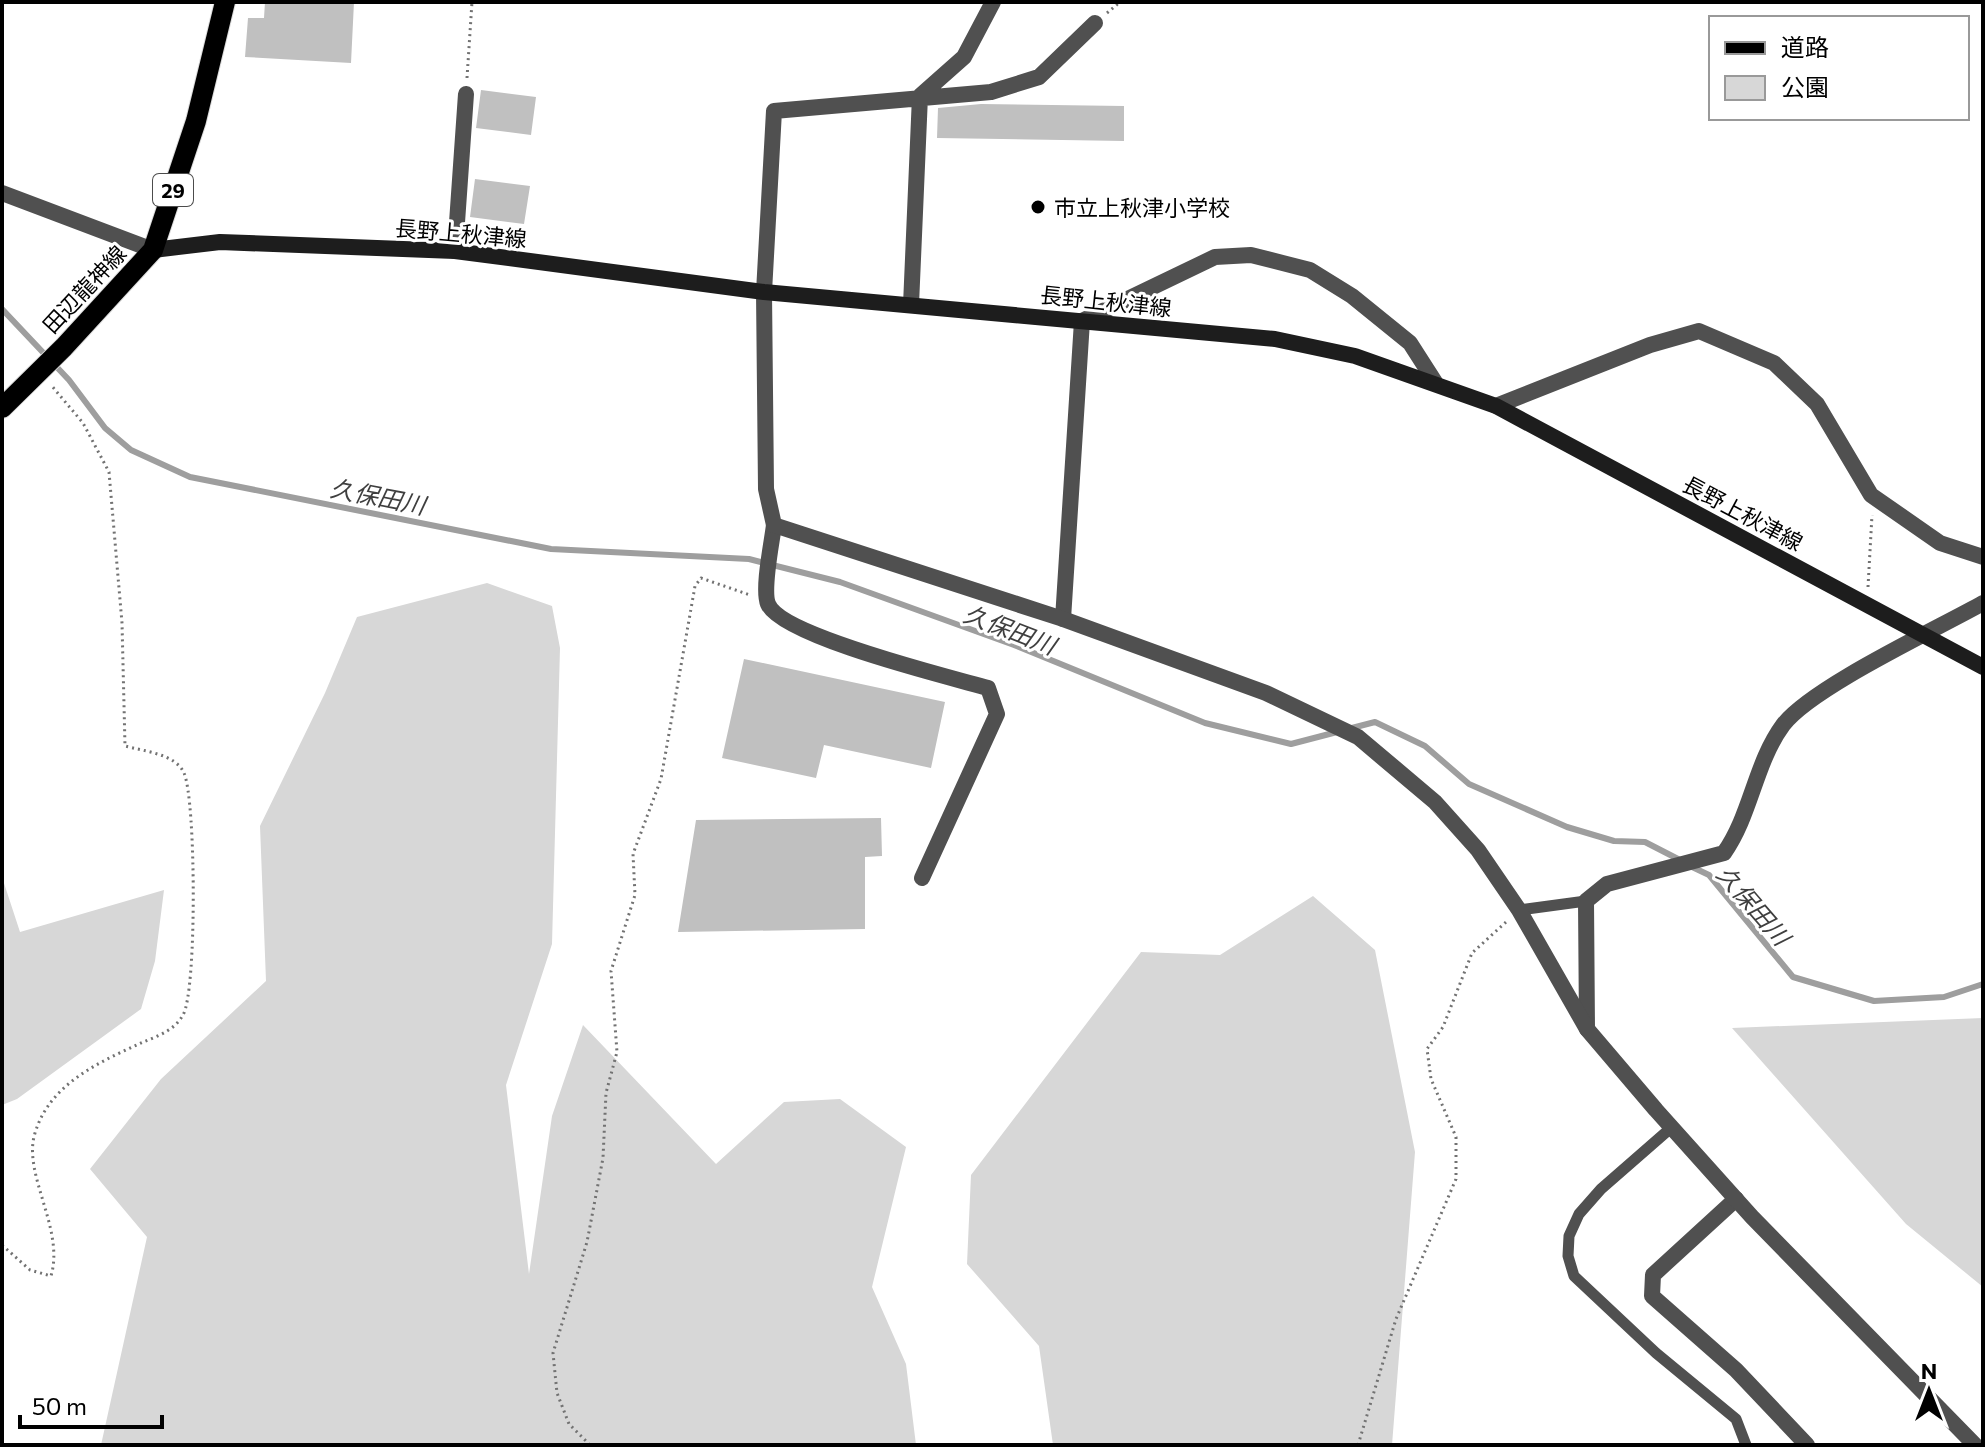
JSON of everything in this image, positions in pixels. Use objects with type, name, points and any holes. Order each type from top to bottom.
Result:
[{"type":"main road","name":"田辺龍神線","points":[[2,408],[64,347],[153,250],[196,121],[225,2]]},
{"type":"main road","name":"長野上秋津線","points":[[153,250],[220,242],[455,251],[764,292],[1275,339],[1355,356],[1496,406],[1983,667]]},
{"type":"street","points":[[911,305],[920,96],[964,57],[993,2]]},
{"type":"street","points":[[922,878],[997,714],[988,688],[845,646],[775,617],[766,600],[774,525],[766,489],[764,292],[774,111],[991,92],[1039,77],[1095,23]]},
{"type":"street","points":[[455,251],[466,94]]},
{"type":"street","points":[[2,193],[153,250]]},
{"type":"street","points":[[1063,619],[1082,321],[1215,257],[1251,255],[1310,270],[1352,296],[1410,343],[1435,382]]},
{"type":"street","points":[[1496,406],[1650,345],[1699,331],[1774,363],[1817,404],[1871,495],[1940,543],[1983,557]]},
{"type":"street","points":[[774,525],[1063,619],[1266,693],[1358,737],[1435,802],[1478,850],[1519,910],[1587,1029],[1672,1127],[1736,1199],[1975,1445]]},
{"type":"street","points":[[1587,1029],[1586,901],[1607,884],[1724,853],[1735,838],[1757,776],[1784,724],[1820,694],[1983,603]]},
{"type":"street","points":[[1736,1199],[1653,1275],[1652,1296],[1736,1370],[1807,1445]]},
{"type":"lane","points":[[1519,910],[1586,901]]},
{"type":"lane","points":[[1672,1127],[1601,1189],[1579,1214],[1569,1236],[1568,1256],[1574,1276],[1656,1353],[1736,1419],[1746,1445]]},
{"type":"path","points":[[466,94],[472,2]]},
{"type":"path","points":[[2,1245],[30,1270],[51,1276],[55,1245],[35,1167],[34,1134],[58,1094],[85,1069],[169,1031],[184,1015],[192,979],[191,814],[184,772],[174,760],[125,746],[122,623],[109,472],[83,423],[39,371]]},
{"type":"path","points":[[1867,603],[1873,537],[1871,495]]},
{"type":"path","points":[[590,1445],[569,1424],[557,1393],[553,1353],[587,1242],[603,1158],[606,1093],[617,1052],[611,971],[635,895],[633,854],[661,779],[695,586],[701,578],[766,600]]},
{"type":"path","points":[[1358,1445],[1396,1319],[1456,1179],[1456,1137],[1431,1079],[1427,1049],[1443,1027],[1472,953],[1519,910]]},
{"type":"green space","points":[[487,583],[552,606],[560,648],[552,944],[506,1085],[529,1274],[552,1116],[583,1025],[716,1164],[784,1102],[840,1099],[906,1147],[872,1287],[906,1364],[916,1445],[101,1445],[147,1237],[90,1169],[161,1079],[266,981],[260,826],[325,693],[357,617]]},
{"type":"green space","points":[[2,877],[20,932],[164,890],[155,961],[141,1009],[17,1099],[2,1105]]},
{"type":"green space","points":[[1313,896],[1375,950],[1415,1152],[1392,1445],[1053,1445],[1039,1346],[967,1264],[971,1175],[1141,952],[1220,955]]},
{"type":"green space","points":[[1983,1018],[1983,1287],[1906,1224],[1732,1028]]},
{"type":"building","points":[[265,2],[354,2],[351,63],[245,57],[248,18],[264,18]]},
{"type":"building","points":[[481,90],[536,97],[531,135],[476,128]]},
{"type":"building","points":[[981,104],[1124,106],[1124,141],[937,138],[938,108]]},
{"type":"building","points":[[475,179],[530,186],[524,224],[470,217]]},
{"type":"building","points":[[744,659],[945,702],[931,768],[824,745],[816,778],[722,758]]},
{"type":"building","points":[[881,818],[882,856],[865,857],[865,929],[678,932],[696,820]]},
{"type":"waterway","name":"久保田川","points":[[2,309],[69,380],[105,428],[131,450],[190,477],[551,549],[749,559],[840,582],[1014,645],[1205,723],[1291,744],[1337,732]]},
{"type":"waterway","name":"久保田川","points":[[1348,729],[1375,722],[1425,746],[1469,784],[1567,827],[1614,841],[1645,842],[1680,860]]},
{"type":"waterway","name":"久保田川","points":[[1690,866],[1709,875],[1793,977],[1874,1001],[1944,997],[1983,984]]},
{"type":"place","name":"市立上秋津小学校","points":[[1038,207]]}]
